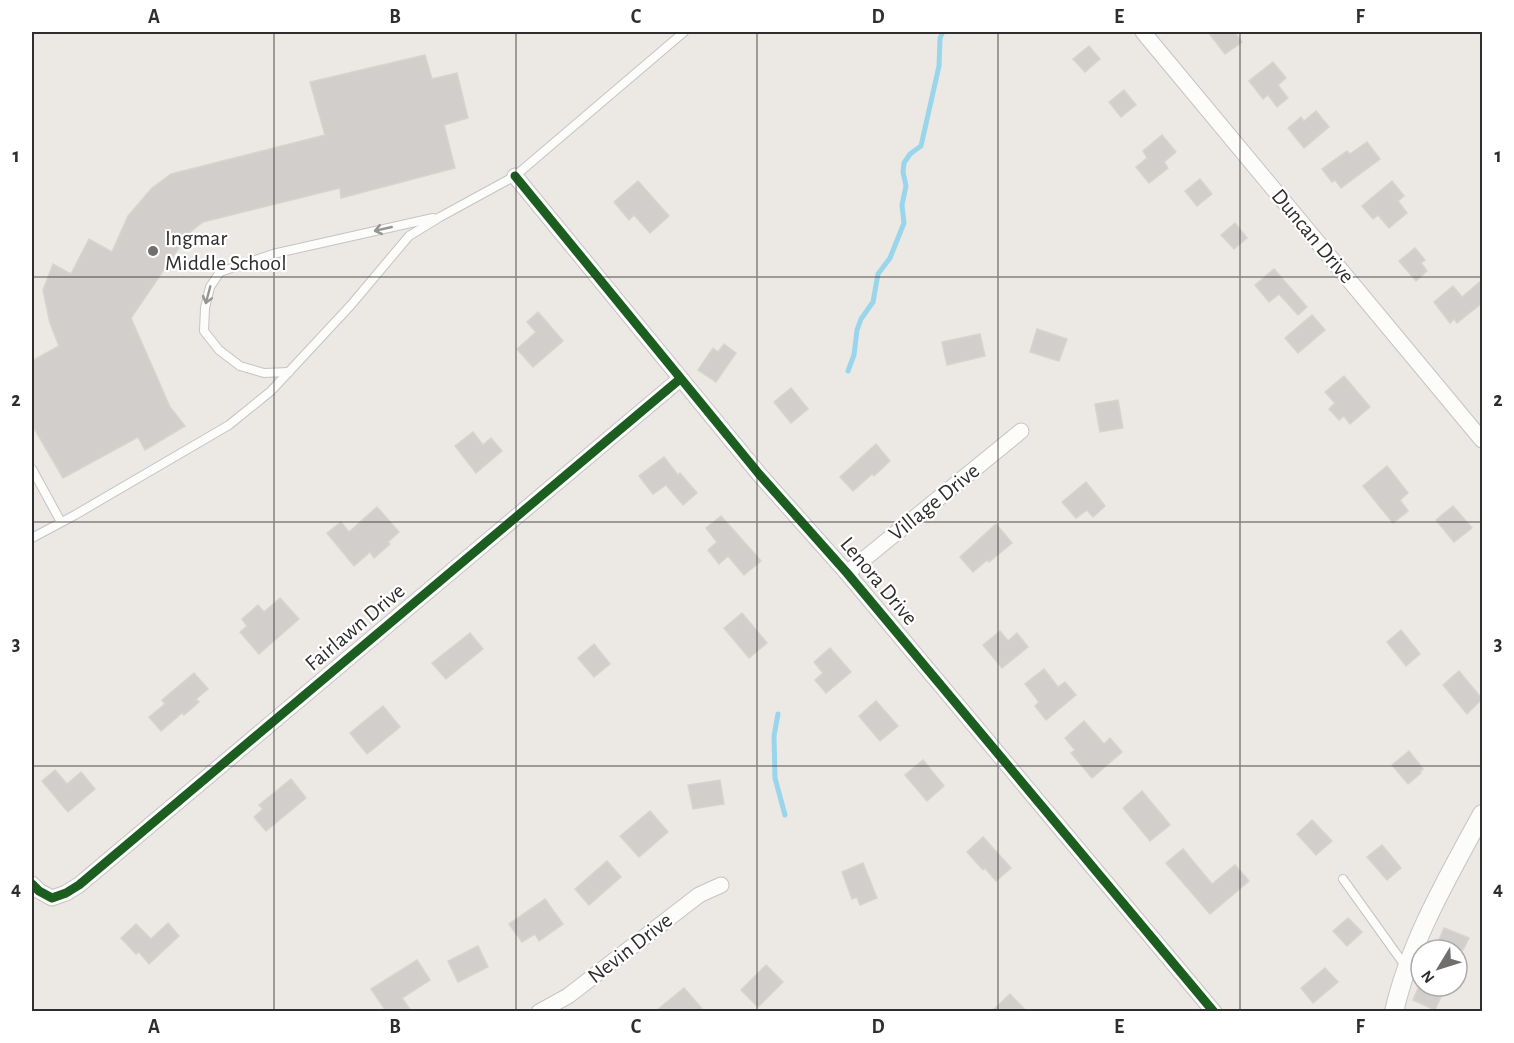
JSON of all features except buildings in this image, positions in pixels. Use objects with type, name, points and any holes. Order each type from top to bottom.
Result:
[{"type":"street","name":"Duncan Drive","points":[[1143,32],[1482,440]]},
{"type":"street","name":"Lenora Drive","points":[[514,176],[759,474],[848,573],[1214,1011]]},
{"type":"street","name":"Fairlawn Drive","points":[[32,884],[52,898],[78,885],[680,379]]},
{"type":"street","name":"Village Drive","points":[[848,573],[1021,431]]},
{"type":"street","points":[[1394,1011],[1414,949],[1432,909],[1482,814]]},
{"type":"street","name":"Nevin Drive","points":[[539,1011],[568,996],[699,895],[721,885]]},
{"type":"lane","points":[[32,538],[229,425],[271,391],[351,305],[410,236],[514,176],[684,32]]},
{"type":"lane","points":[[289,372],[264,373],[240,366],[219,350],[204,331],[205,308],[210,286],[220,272],[273,254],[440,217]]},
{"type":"lane","points":[[32,469],[61,522]]},
{"type":"lane","points":[[1343,879],[1407,968]]},
{"type":"waterway","points":[[848,371],[854,355],[857,330],[861,319],[873,302],[878,274],[890,258],[904,223],[902,205],[906,186],[904,163],[910,154],[921,146],[939,66],[940,38],[943,32]]},
{"type":"waterway","points":[[778,714],[774,736],[775,778],[785,815]]},
{"type":"cycle path","points":[[515,176],[759,474],[847,573],[1214,1012]]},
{"type":"cycle path","points":[[32,884],[52,898],[79,885],[680,379]]},
{"type":"place","name":"Ingmar Middle School","points":[[153,251]]}]
